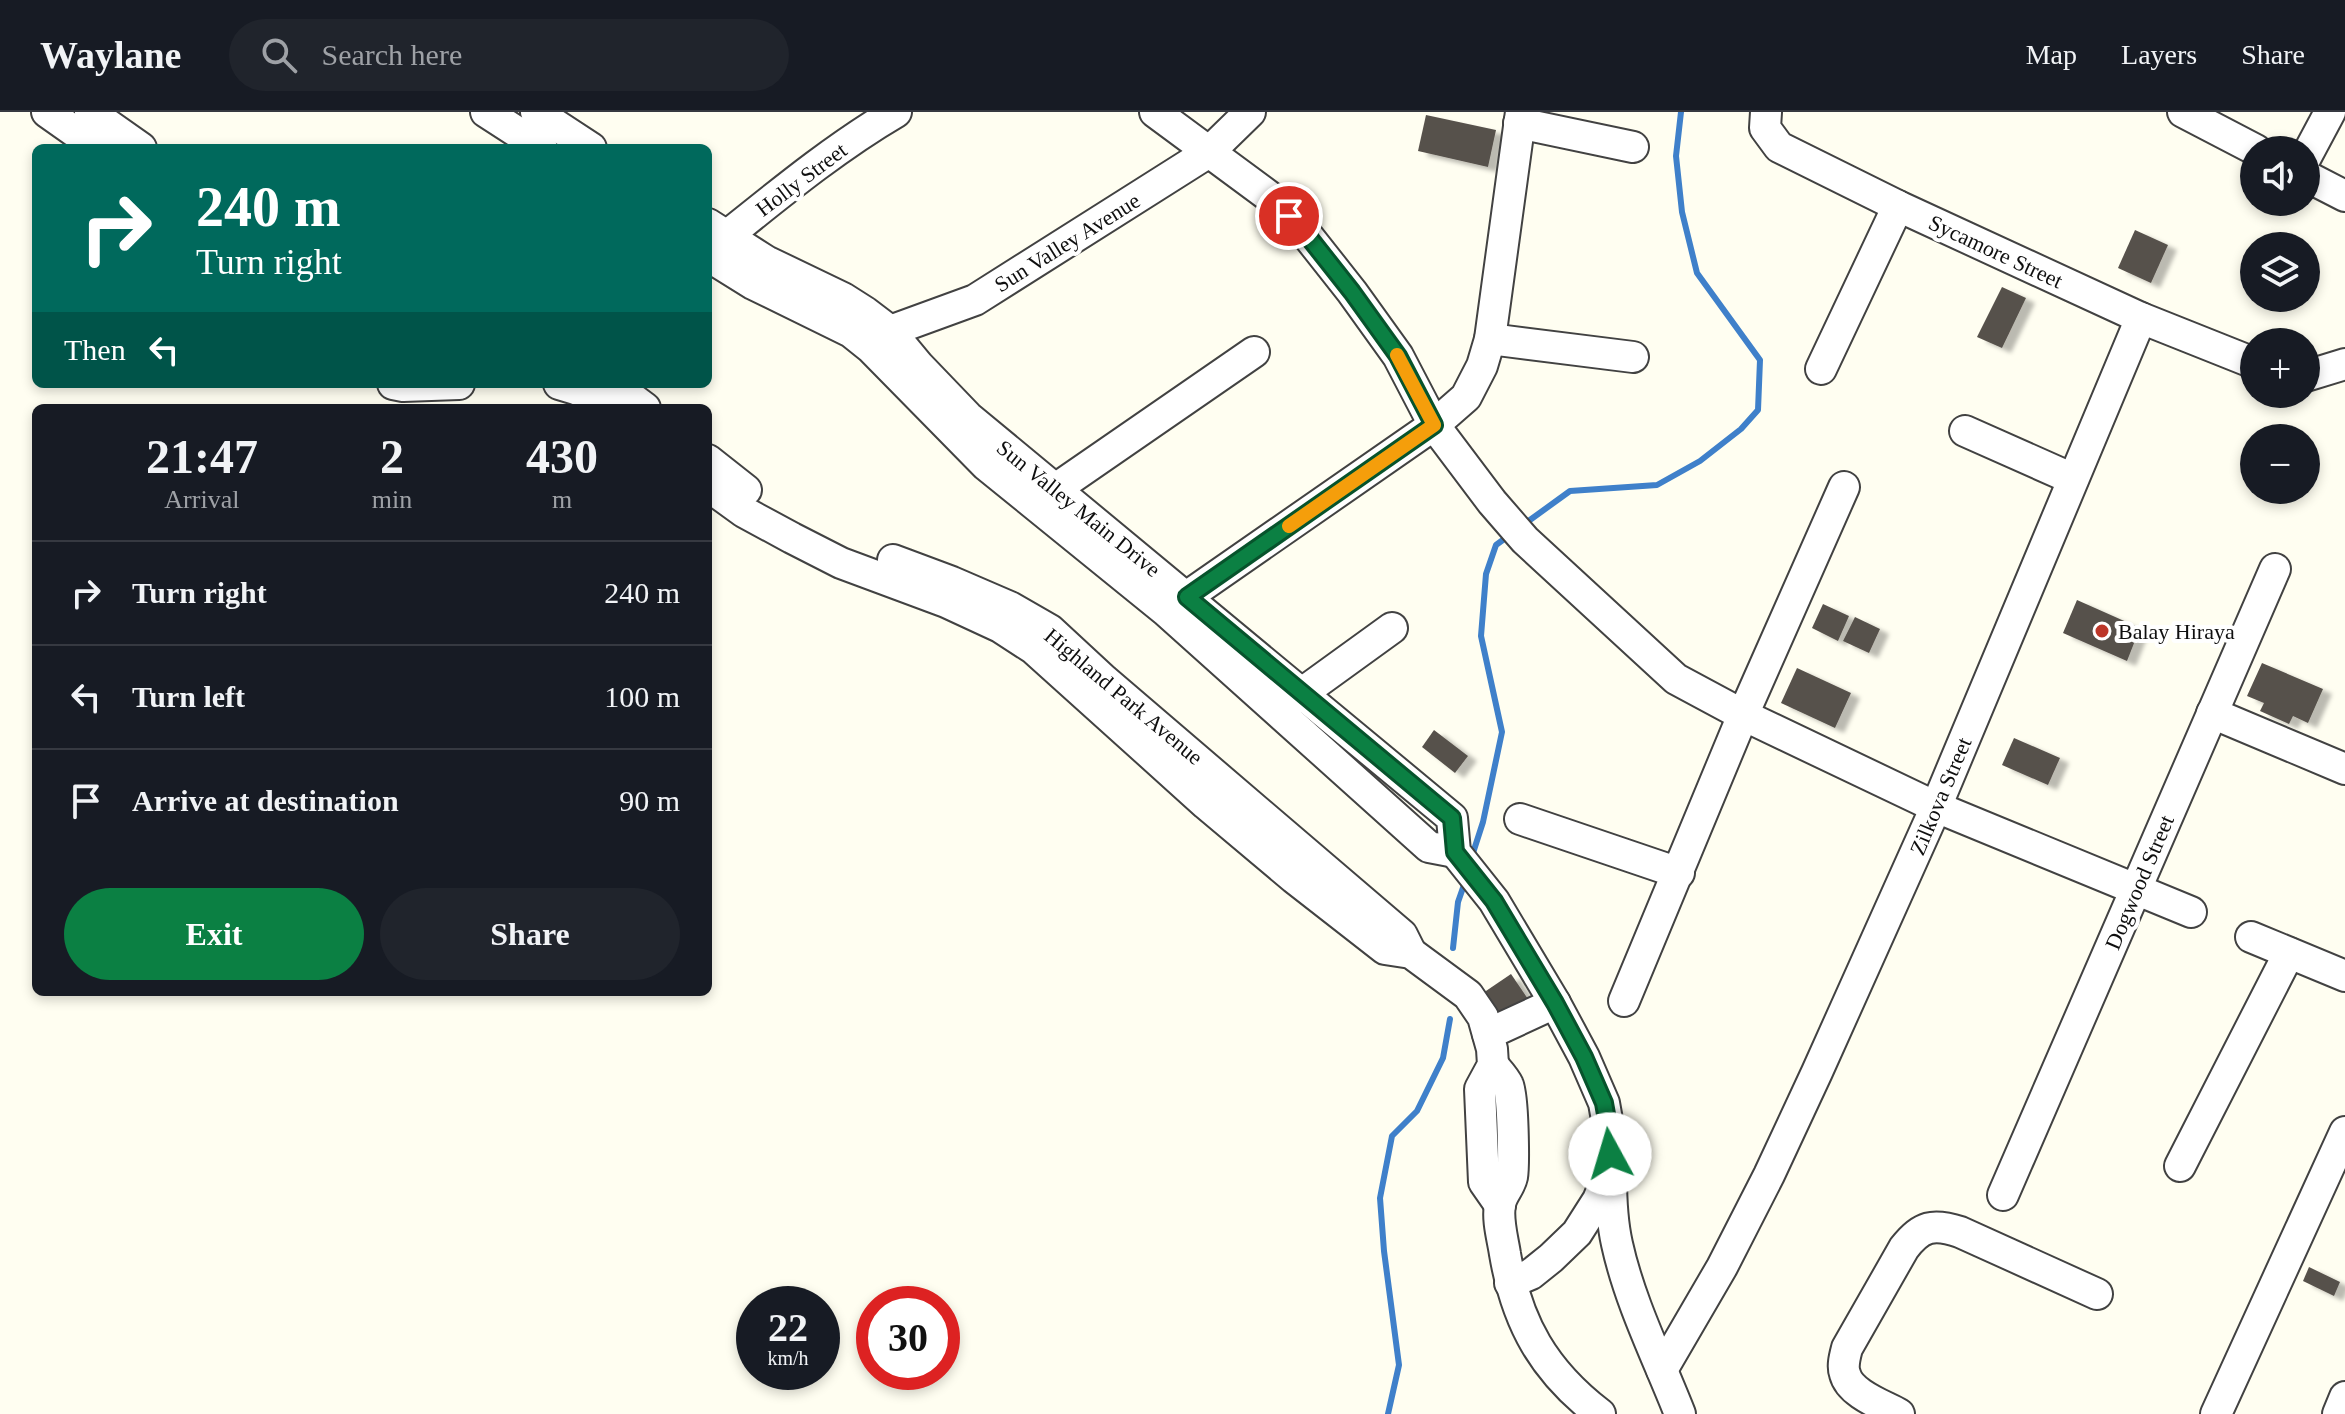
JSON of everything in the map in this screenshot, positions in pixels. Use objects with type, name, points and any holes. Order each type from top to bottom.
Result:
[{"type":"street","points":[[47,112],[92,144]]},
{"type":"street","points":[[90,112],[135,144]]},
{"type":"street","points":[[486,112],[536,144]]},
{"type":"street","points":[[536,112],[585,144]]},
{"type":"street","name":"Holly Street","points":[[713,242],[872,126],[896,112]]},
{"type":"street","points":[[1155,112],[1270,197],[1307,235],[1398,356],[1434,425],[1492,502],[1525,540],[1676,679],[1743,715],[1936,807],[2191,912]]},
{"type":"street","name":"Sun Valley Avenue","points":[[880,340],[975,300],[1209,152],[1250,112]]},
{"type":"street","name":"Sycamore Street","points":[[1766,112],[1765,128],[1779,147],[1898,206],[2141,318],[2240,357]]},
{"type":"street","points":[[2183,112],[2240,142]]},
{"type":"street","points":[[2317,136],[2330,112]]},
{"type":"street","points":[[1176,604],[1434,425],[1466,397],[1482,366],[1490,339],[1520,118],[1633,147]]},
{"type":"street","points":[[2320,183],[2345,196]]},
{"type":"street","points":[[1821,369],[1898,206]]},
{"type":"street","name":"Sun Valley Main Drive","points":[[713,242],[766,261],[843,298],[986,465],[1045,497],[1176,604],[1302,693],[1452,818],[1459,857],[1494,901],[1584,1057],[1604,1103],[1610,1137],[1610,1171],[1598,1200],[1577,1233],[1531,1274],[1510,1283]]},
{"type":"street","name":"Zilkova Street","points":[[1662,1370],[1722,1267],[1811,1085],[1936,807],[2141,318]]},
{"type":"street","points":[[1490,339],[1633,357]]},
{"type":"street","points":[[1045,497],[1254,352]]},
{"type":"street","points":[[2320,372],[2345,364]]},
{"type":"street","points":[[570,388],[619,401]]},
{"type":"street","points":[[1965,431],[2073,479]]},
{"type":"street","name":"Highland Park Avenue","points":[[712,463],[754,496],[852,546],[952,582],[1010,607],[1050,630],[1104,680],[1402,935],[1411,953],[1468,995],[1483,1017],[1493,1065],[1480,1089],[1497,1143],[1484,1182],[1500,1205],[1510,1283]]},
{"type":"street","points":[[1624,1001],[1743,715],[1844,487]]},
{"type":"street","name":"Highland Park Avenue","points":[[712,489],[744,512],[804,545],[841,563],[946,602],[1000,627],[1034,649],[1206,804],[1294,878],[1385,949],[1411,953]]},
{"type":"street","name":"Dogwood Street","points":[[2003,1195],[2275,569]]},
{"type":"street","name":"Sun Valley Main Drive","points":[[1176,604],[1278,711],[1429,847],[1459,857]]},
{"type":"street","points":[[1278,711],[1392,628]]},
{"type":"street","points":[[2212,713],[2345,769]]},
{"type":"street","points":[[1520,819],[1679,873]]},
{"type":"street","points":[[2251,937],[2345,976]]},
{"type":"street","points":[[2180,1166],[2289,953]]},
{"type":"street","points":[[1488,1034],[1555,1003]]},
{"type":"street","points":[[2216,1414],[2345,1132]]},
{"type":"street","points":[[1610,1171],[1617,1244],[1636,1306],[1680,1414]]},
{"type":"street","points":[[1899,1414],[1850,1385],[1844,1361],[1847,1348],[1904,1248],[1915,1235],[1929,1227],[1953,1229],[2097,1294]]},
{"type":"street","points":[[1510,1283],[1524,1323],[1546,1361],[1574,1394],[1600,1414]]},
{"type":"street","points":[[2338,1414],[2345,1397]]},
{"type":"building","points":[[1426,115],[1496,130],[1488,167],[1418,151]]},
{"type":"building","points":[[2135,230],[2168,245],[2151,283],[2118,268]]},
{"type":"building","points":[[2002,287],[2026,298],[2002,348],[1977,337]]},
{"type":"building","name":"Balay Hiraya","points":[[2077,600],[2140,628],[2127,661],[2063,633]]},
{"type":"building","points":[[1823,604],[1849,616],[1838,641],[1812,628]]},
{"type":"building","points":[[1855,617],[1880,629],[1869,653],[1843,641]]},
{"type":"building","points":[[2262,663],[2323,689],[2308,723],[2293,716],[2289,724],[2260,711],[2264,703],[2247,696]]},
{"type":"building","points":[[1797,668],[1851,693],[1835,728],[1781,703]]},
{"type":"building","points":[[1434,730],[1468,756],[1455,773],[1422,747]]},
{"type":"building","points":[[2014,738],[2060,758],[2048,785],[2002,765]]},
{"type":"building","points":[[1511,974],[1528,999],[1501,1018],[1483,993]]},
{"type":"building","points":[[2309,1267],[2340,1282],[2334,1296],[2303,1281]]},
{"type":"waterway","points":[[1523,525],[1570,491],[1657,485],[1700,461],[1741,429],[1758,410],[1760,360],[1697,273],[1682,212],[1676,156],[1681,112]]},
{"type":"waterway","points":[[1472,856],[1483,822],[1502,732],[1481,636],[1486,574],[1496,545],[1511,534]]},
{"type":"waterway","points":[[1453,948],[1458,902],[1465,882]]},
{"type":"waterway","points":[[1388,1414],[1399,1365],[1380,1198],[1392,1136],[1417,1111],[1443,1058],[1450,1019]]},
{"type":"slow traffic","points":[[1289,526],[1434,425],[1397,355]]},
{"type":"place","name":"Balay Hiraya","points":[[2102,631]]},
{"type":"route","points":[[1289,216],[1352,292],[1398,356],[1434,425],[1187,597],[1452,818],[1455,852],[1494,901],[1584,1057],[1604,1103],[1610,1154]]}]
